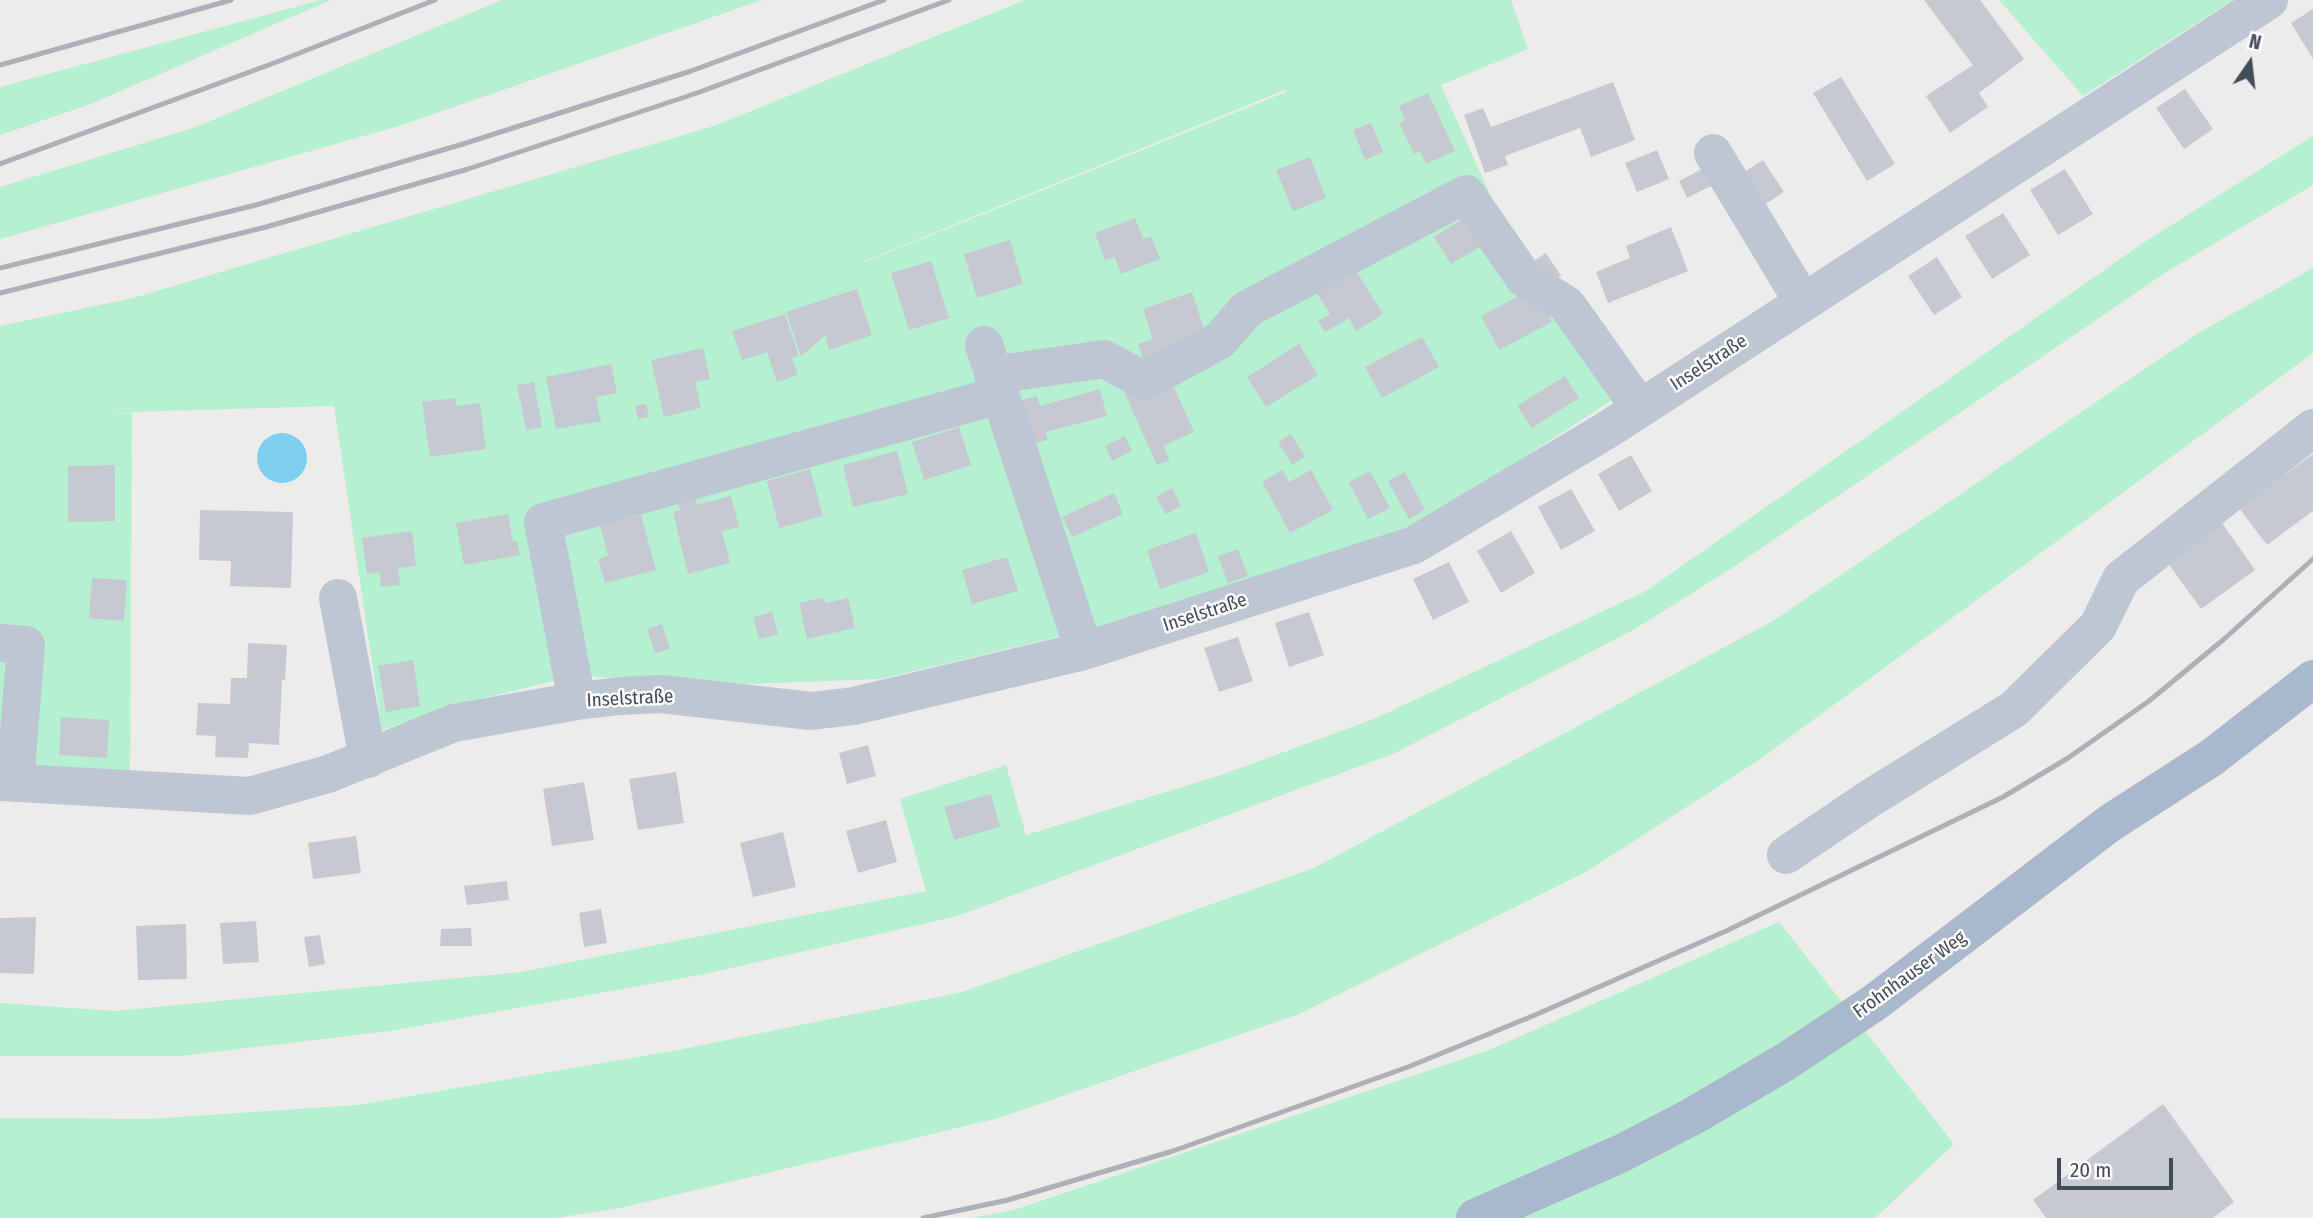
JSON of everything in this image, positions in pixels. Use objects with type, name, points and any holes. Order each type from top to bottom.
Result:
[{"type":"main road","name":"Frohnhauser Weg","points":[[1475,1218],[1622,1153],[1693,1116],[1785,1062],[1874,1003],[2110,824],[2211,758],[2313,679]]},
{"type":"street","name":"Inselstraße","points":[[7,782],[250,796],[328,774],[454,723],[577,701],[620,695],[661,694],[811,711],[854,706],[1084,651],[1414,545],[1640,408],[2269,0]]},
{"type":"street","points":[[1713,153],[1803,302]]},
{"type":"street","points":[[577,701],[543,522],[993,372],[1104,359],[1145,381],[1220,340],[1247,309],[1466,194],[1524,278],[1567,305],[1640,408]]},
{"type":"street","points":[[993,372],[1084,651]]},
{"type":"street","points":[[1786,855],[1869,799],[2014,709],[2098,626],[2121,579],[2313,429]]},
{"type":"street","points":[[338,598],[368,759]]},
{"type":"street","points":[[0,643],[26,645],[7,782]]},
{"type":"green space","points":[[321,0],[331,0],[88,105],[0,135],[0,87]]},
{"type":"green space","points":[[502,0],[762,0],[399,126],[0,239],[0,187],[193,128]]},
{"type":"green space","points":[[1025,0],[1511,0],[1528,49],[1441,85],[1505,228],[1626,391],[1399,539],[1096,628],[880,679],[749,684],[575,676],[467,702],[382,730],[334,406],[132,412],[104,415],[132,413],[130,776],[0,768],[0,326],[133,298],[714,126]],"holes":[[[1285,90],[1286,92],[862,263]]]},
{"type":"green space","points":[[1999,0],[2233,0],[2083,96]]},
{"type":"green space","points":[[2313,136],[2313,185],[2168,271],[1735,566],[1635,629],[1395,753],[957,916],[705,974],[390,1031],[180,1056],[0,1056],[0,1003],[115,1011],[521,972],[926,891],[900,799],[1006,765],[1026,835],[1224,774],[1374,719],[1646,591],[2143,243]]},
{"type":"green space","points":[[2313,268],[2313,353],[1756,762],[1586,872],[1299,1014],[999,1118],[620,1208],[556,1218],[0,1218],[0,1118],[149,1119],[358,1105],[678,1050],[962,992],[1314,868],[1773,621],[2195,335]]},
{"type":"green space","points":[[1779,922],[1954,1144],[1875,1218],[972,1218],[1014,1210],[1489,1050]]},
{"type":"water","points":[[282,433],[300,440],[307,458],[300,476],[282,483],[264,476],[257,458],[264,440]]},
{"type":"building","points":[[1924,0],[1980,0],[2024,59],[1979,93],[1988,107],[1950,133],[1926,96],[1973,65]]},
{"type":"building","points":[[2313,9],[2313,59],[2291,23]]},
{"type":"building","points":[[1841,77],[1895,164],[1867,181],[1813,93]]},
{"type":"building","points":[[1613,82],[1635,140],[1591,157],[1580,128],[1505,156],[1508,165],[1485,173],[1464,115],[1483,108],[1491,127]]},
{"type":"building","points":[[2185,89],[2213,129],[2184,149],[2156,108]]},
{"type":"building","points":[[1428,93],[1455,151],[1426,164],[1420,151],[1414,154],[1399,123],[1405,120],[1399,106]]},
{"type":"building","points":[[1371,123],[1383,152],[1365,160],[1353,130]]},
{"type":"building","points":[[1657,150],[1669,179],[1637,192],[1625,163]]},
{"type":"building","points":[[1310,157],[1326,198],[1293,211],[1276,170]]},
{"type":"building","points":[[1763,160],[1784,192],[1761,207],[1741,174]]},
{"type":"building","points":[[1710,165],[1719,182],[1687,198],[1679,181]]},
{"type":"building","points":[[2065,169],[2093,214],[2058,235],[2030,190]]},
{"type":"building","points":[[2003,213],[2030,255],[1992,279],[1965,236]]},
{"type":"building","points":[[1466,217],[1483,245],[1451,264],[1434,237]]},
{"type":"building","points":[[1135,218],[1143,239],[1151,236],[1160,259],[1121,274],[1115,257],[1105,260],[1095,233]]},
{"type":"building","points":[[1671,227],[1688,271],[1608,303],[1596,272],[1630,258],[1626,246]]},
{"type":"building","points":[[1010,240],[1023,284],[977,298],[964,254]]},
{"type":"building","points":[[1546,253],[1561,276],[1549,284],[1534,261]]},
{"type":"building","points":[[1937,257],[1962,297],[1934,315],[1908,276]]},
{"type":"building","points":[[931,261],[949,318],[909,330],[891,273]]},
{"type":"building","points":[[1355,269],[1383,314],[1356,331],[1349,318],[1325,332],[1318,321],[1330,314],[1317,293]]},
{"type":"building","points":[[1534,288],[1552,322],[1499,350],[1481,316]]},
{"type":"building","points":[[857,289],[872,335],[829,350],[826,335],[801,356],[786,312]]},
{"type":"building","points":[[1192,292],[1207,338],[1146,369],[1138,344],[1153,339],[1143,309]]},
{"type":"building","points":[[785,314],[799,356],[792,358],[798,375],[777,382],[767,352],[742,360],[732,331]]},
{"type":"building","points":[[1422,337],[1439,367],[1382,398],[1365,367]]},
{"type":"building","points":[[1299,344],[1318,375],[1266,407],[1247,377]]},
{"type":"building","points":[[703,348],[710,379],[695,382],[701,408],[664,417],[651,360]]},
{"type":"building","points":[[611,364],[617,393],[596,397],[601,421],[556,429],[546,377]]},
{"type":"building","points":[[1565,376],[1579,398],[1532,428],[1517,406]]},
{"type":"building","points":[[534,382],[542,427],[526,430],[517,385]]},
{"type":"building","points":[[1173,385],[1194,432],[1163,446],[1170,460],[1157,465],[1124,392],[1136,387]]},
{"type":"building","points":[[1100,389],[1107,416],[1046,432],[1048,440],[1030,444],[1018,401],[1037,396],[1040,406]]},
{"type":"building","points":[[455,398],[456,406],[480,403],[486,449],[430,457],[422,402]]},
{"type":"building","points":[[646,404],[649,417],[638,419],[635,406]]},
{"type":"building","points":[[959,427],[971,465],[924,480],[912,442]]},
{"type":"building","points":[[1291,434],[1305,457],[1292,465],[1278,442]]},
{"type":"building","points":[[1125,436],[1132,451],[1112,461],[1105,446]]},
{"type":"building","points":[[897,451],[908,494],[853,507],[843,465]]},
{"type":"building","points":[[2313,454],[2313,511],[2267,545],[2239,508]]},
{"type":"building","points":[[1631,455],[1652,491],[1619,511],[1598,474]]},
{"type":"building","points":[[115,465],[115,521],[68,522],[68,466]]},
{"type":"building","points":[[810,469],[823,516],[779,528],[767,481]]},
{"type":"building","points":[[1282,470],[1289,482],[1311,470],[1333,510],[1290,533],[1262,482]]},
{"type":"building","points":[[1370,471],[1390,508],[1368,519],[1349,482]]},
{"type":"building","points":[[1405,472],[1425,510],[1409,519],[1388,481]]},
{"type":"building","points":[[1172,488],[1181,506],[1166,514],[1156,497]]},
{"type":"building","points":[[1571,489],[1595,531],[1561,550],[1538,507]]},
{"type":"building","points":[[694,493],[697,505],[731,496],[739,527],[722,531],[730,563],[688,574],[673,512],[680,510],[677,498]]},
{"type":"building","points":[[1114,493],[1123,514],[1072,537],[1062,517]]},
{"type":"building","points":[[200,510],[293,512],[291,588],[230,586],[231,561],[199,560]]},
{"type":"building","points":[[508,514],[513,542],[517,541],[520,555],[464,565],[456,523]]},
{"type":"building","points":[[641,515],[656,570],[605,583],[598,559],[608,556],[600,525]]},
{"type":"building","points":[[2220,520],[2255,570],[2201,609],[2165,559]]},
{"type":"building","points":[[412,531],[416,566],[398,568],[400,585],[381,587],[380,572],[367,574],[362,538]]},
{"type":"building","points":[[1511,531],[1535,573],[1501,593],[1477,551]]},
{"type":"building","points":[[1196,533],[1209,572],[1160,589],[1147,550]]},
{"type":"building","points":[[1238,549],[1248,576],[1228,583],[1218,556]]},
{"type":"building","points":[[1007,557],[1018,591],[972,604],[962,570]]},
{"type":"building","points":[[1449,562],[1469,602],[1433,620],[1413,579]]},
{"type":"building","points":[[92,578],[127,580],[124,621],[89,618]]},
{"type":"building","points":[[822,598],[826,603],[848,598],[855,628],[807,639],[799,603]]},
{"type":"building","points":[[772,612],[778,634],[759,639],[753,617]]},
{"type":"building","points":[[1309,612],[1324,655],[1289,667],[1275,623]]},
{"type":"building","points":[[662,624],[670,649],[655,653],[647,629]]},
{"type":"building","points":[[1238,637],[1253,681],[1219,692],[1204,648]]},
{"type":"building","points":[[248,643],[287,645],[285,680],[282,680],[279,745],[249,743],[248,758],[215,757],[216,736],[196,735],[198,703],[230,704],[231,678],[247,678]]},
{"type":"building","points":[[413,660],[420,706],[386,712],[378,666]]},
{"type":"building","points":[[61,717],[109,720],[107,758],[59,755]]},
{"type":"building","points":[[868,745],[876,776],[847,784],[839,753]]},
{"type":"building","points":[[676,772],[684,823],[638,830],[629,779]]},
{"type":"building","points":[[584,782],[594,840],[552,846],[543,789]]},
{"type":"building","points":[[991,794],[1000,827],[954,840],[944,807]]},
{"type":"building","points":[[886,820],[897,862],[858,873],[846,831]]},
{"type":"building","points":[[783,832],[796,887],[753,897],[740,843]]},
{"type":"building","points":[[356,836],[361,873],[313,879],[308,843]]},
{"type":"building","points":[[507,881],[509,900],[467,905],[464,886]]},
{"type":"building","points":[[601,909],[607,943],[584,947],[579,913]]},
{"type":"building","points":[[36,917],[34,974],[0,973],[0,918]]},
{"type":"building","points":[[256,921],[259,962],[223,964],[220,923]]},
{"type":"building","points":[[186,924],[187,979],[138,980],[136,926]]},
{"type":"building","points":[[471,928],[472,946],[440,946],[441,929]]},
{"type":"building","points":[[320,935],[325,964],[309,967],[304,937]]},
{"type":"building","points":[[2163,1104],[2234,1202],[2213,1218],[2046,1218],[2033,1200]]},
{"type":"railway","points":[[0,65],[231,0]]},
{"type":"railway","points":[[0,164],[274,63],[435,0]]},
{"type":"railway","points":[[0,268],[256,205],[463,144],[691,71],[884,0]]},
{"type":"railway","points":[[0,293],[266,227],[468,169],[697,93],[949,0]]},
{"type":"railway","points":[[923,1218],[1008,1200],[1173,1151],[1408,1067],[1535,1015],[1726,931],[2003,797],[2068,758],[2149,701],[2223,640],[2313,559]]}]
